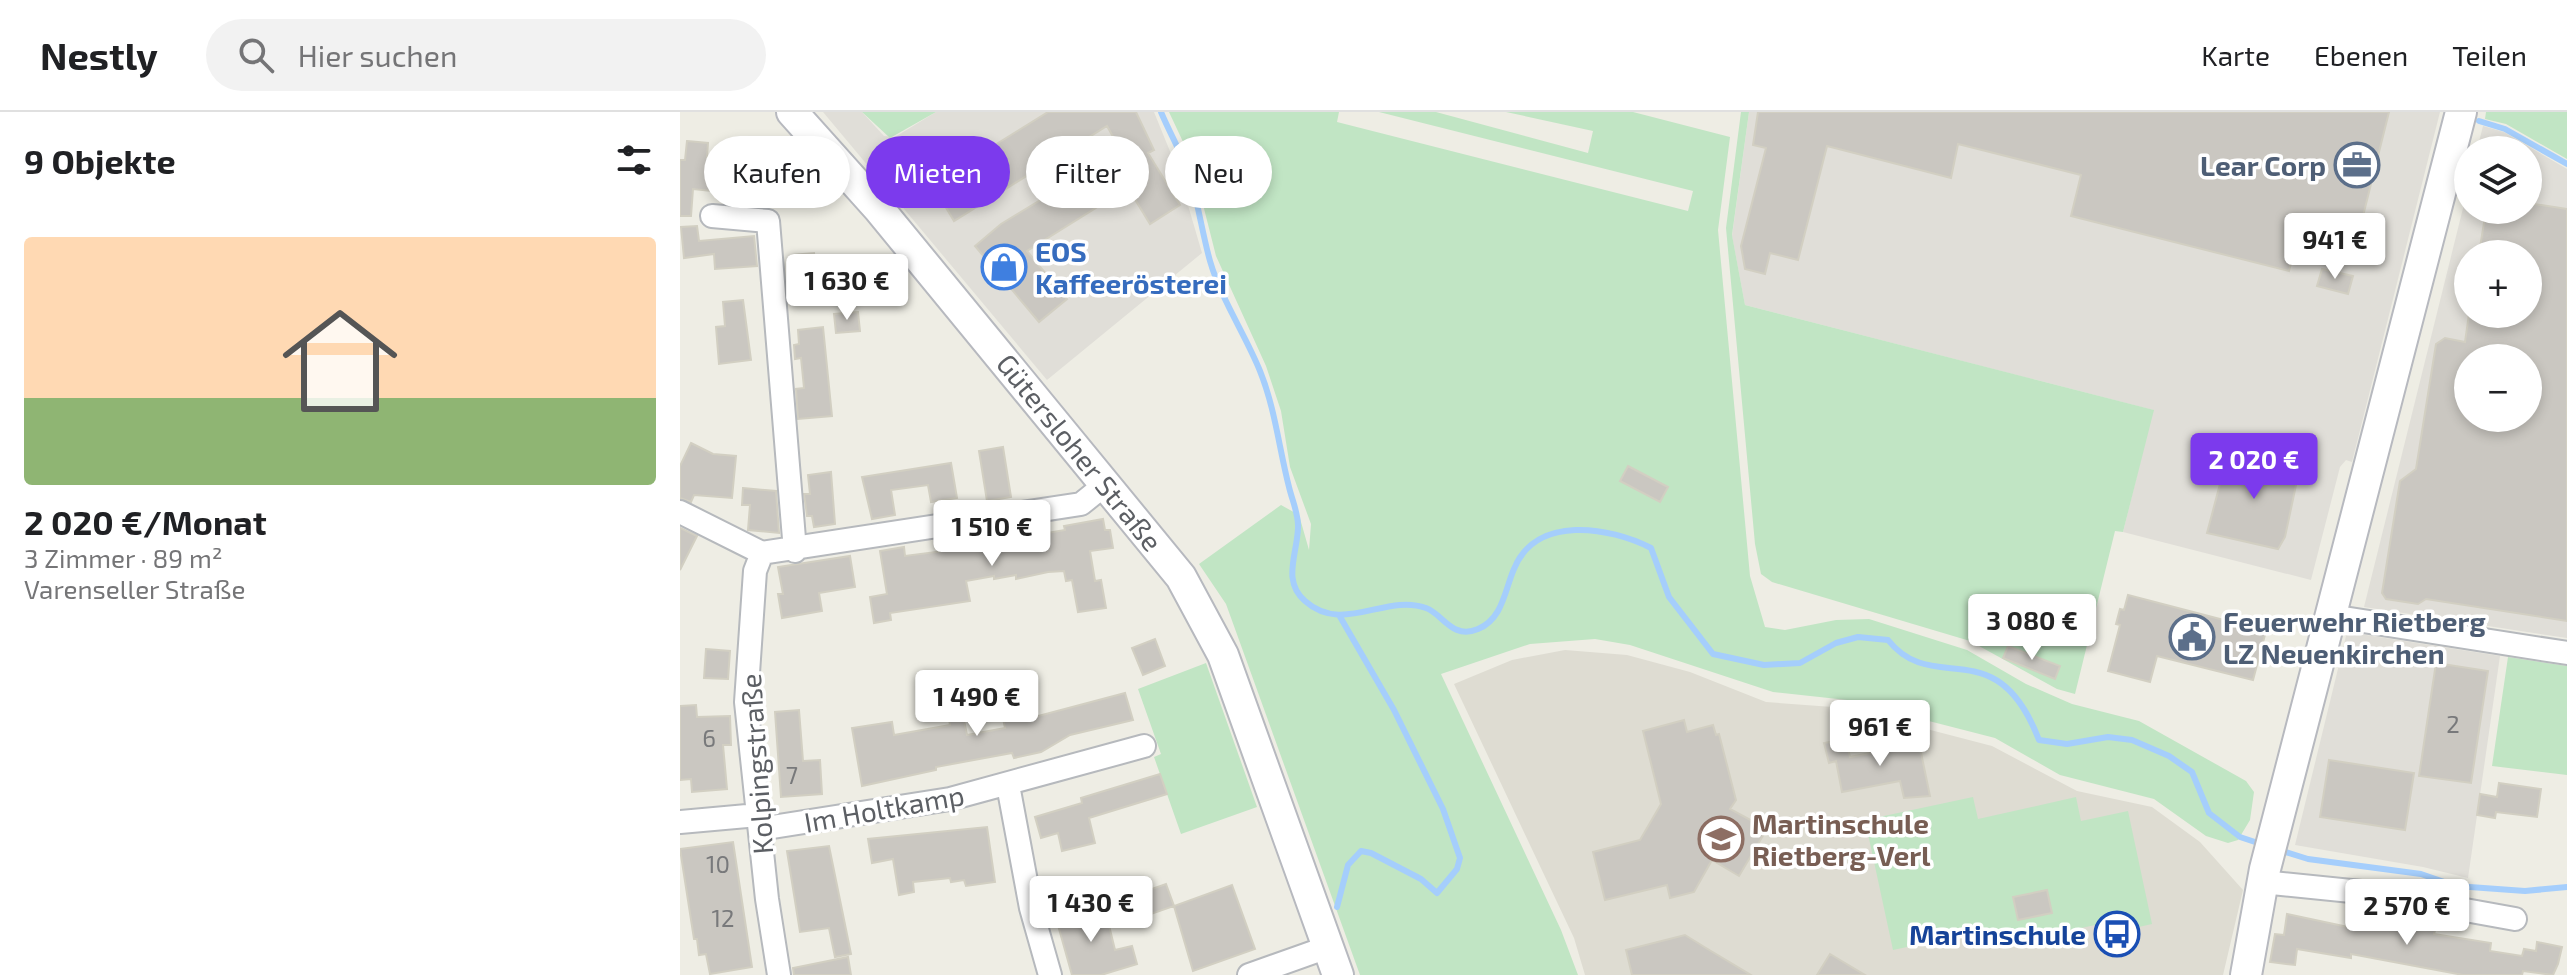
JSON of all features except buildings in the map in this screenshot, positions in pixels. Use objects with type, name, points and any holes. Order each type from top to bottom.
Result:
[{"type":"main road","name":"Gütersloher Straße","points":[[792,112],[869,197],[1107,483],[1181,577],[1223,655],[1338,975]]},
{"type":"main road","points":[[2246,975],[2275,831],[2461,112]]},
{"type":"street","points":[[712,216],[768,221],[795,551]]},
{"type":"street","points":[[680,512],[762,553],[795,551],[1081,504],[1107,483]]},
{"type":"street","name":"Kolpingstraße","points":[[762,553],[755,571],[746,702],[779,975]]},
{"type":"street","points":[[2331,616],[2567,653]]},
{"type":"street","name":"Im Holtkamp","points":[[680,822],[759,822],[950,799],[1144,746]]},
{"type":"street","points":[[1008,785],[1031,908],[1050,975]]},
{"type":"street","points":[[2264,876],[2515,919]]},
{"type":"street","points":[[1249,975],[1328,947]]},
{"type":"shaded area","points":[[823,112],[862,112],[884,136],[866,136],[866,163],[850,144],[850,136],[843,136]]},
{"type":"shaded area","points":[[936,112],[1154,112],[1165,139],[1165,208],[1189,208],[1202,253],[1047,380],[903,208],[1010,208],[1010,136],[897,136]]},
{"type":"shaded area","points":[[1749,112],[2440,112],[2352,462],[2346,460],[2340,467],[2311,580],[2123,532],[2153,410],[1745,305],[1732,236]]},
{"type":"shaded area","points":[[2483,126],[2511,136],[2480,136]]},
{"type":"shaded area","points":[[2542,154],[2567,169],[2567,638],[2364,607],[2454,244],[2454,328],[2542,328],[2542,240],[2455,240],[2459,224],[2542,224]]},
{"type":"shaded area","points":[[2353,633],[2500,656],[2468,878],[2295,845],[2346,636]]},
{"type":"shaded area","points":[[1565,650],[1627,655],[1690,672],[1766,702],[1846,708],[1992,746],[2077,791],[2152,807],[2200,842],[2243,890],[2223,975],[1585,975],[1574,938],[1454,684],[1512,660]]},
{"type":"green space","points":[[862,112],[936,112],[894,136],[888,136]]},
{"type":"green space","points":[[1169,112],[1339,112],[1337,122],[1688,211],[1693,191],[1379,112],[1436,112],[1588,153],[1593,131],[1506,112],[1633,112],[1730,137],[1718,230],[1750,576],[1765,627],[1785,630],[1836,620],[1869,619],[1967,650],[2026,684],[2072,704],[2139,721],[2246,781],[2254,792],[2250,820],[2238,840],[2228,843],[2206,836],[2154,799],[2060,775],[1995,738],[1847,700],[1773,692],[1630,645],[1595,639],[1530,644],[1441,674],[1561,930],[1578,975],[1360,975],[1226,604],[1199,564],[1281,505],[1299,515],[1309,550],[1311,524],[1290,467],[1281,411],[1266,366],[1216,256],[1204,208],[1272,208],[1272,136],[1180,136]]},
{"type":"green space","points":[[1741,112],[1749,112],[1732,235],[1745,305],[2154,410],[2123,532],[2115,531],[2075,694],[2057,689],[1970,641],[1772,582],[1761,574],[1755,544],[1726,228]]},
{"type":"green space","points":[[2486,112],[2567,112],[2567,159],[2542,145],[2542,136],[2527,136],[2506,124],[2485,119]]},
{"type":"green space","points":[[2508,657],[2567,666],[2567,775],[2492,766]]},
{"type":"green space","points":[[1206,663],[1257,807],[1181,834],[1154,757],[1161,754],[1138,689]]},
{"type":"green space","points":[[1973,797],[1978,819],[2076,797],[2081,821],[2128,811],[2152,924],[2103,935],[2100,924],[2001,945],[1996,928],[1893,950],[1865,820]]},
{"type":"waterway","points":[[1161,112],[1189,175],[1215,275],[1254,357],[1269,399],[1297,518],[1292,576],[1298,593],[1305,601],[1319,610],[1334,614],[1411,605],[1426,608],[1455,629],[1469,632],[1493,618],[1514,569],[1525,551],[1539,540],[1575,530],[1615,535],[1651,548],[1669,597],[1713,654],[1764,665],[1800,663],[1836,643],[1858,637],[1888,640],[1906,656],[1925,664],[1984,674],[2004,685],[2022,706],[2039,740],[2067,744],[2108,737],[2132,740],[2169,756],[2192,772],[2209,813],[2240,837],[2261,844]]},
{"type":"waterway","points":[[2479,121],[2505,129],[2567,164]]},
{"type":"waterway","points":[[1337,907],[1348,865],[1361,851],[1371,853],[1421,879],[1437,893],[1457,869],[1460,858],[1443,809],[1394,710],[1339,615]]},
{"type":"waterway","points":[[2279,850],[2308,859],[2421,874],[2456,886],[2525,891],[2567,887]]},
{"type":"place","name":"Lear Corp","points":[[2357,165]]},
{"type":"place","name":"EOS Kaffeerösterei","points":[[1004,267]]},
{"type":"place","name":"Feuerwehr Rietberg LZ Neuenkirchen","points":[[2192,637]]},
{"type":"place","name":"Martinschule Rietberg-Verl","points":[[1721,839]]},
{"type":"place","name":"Martinschule","points":[[2117,934]]}]
